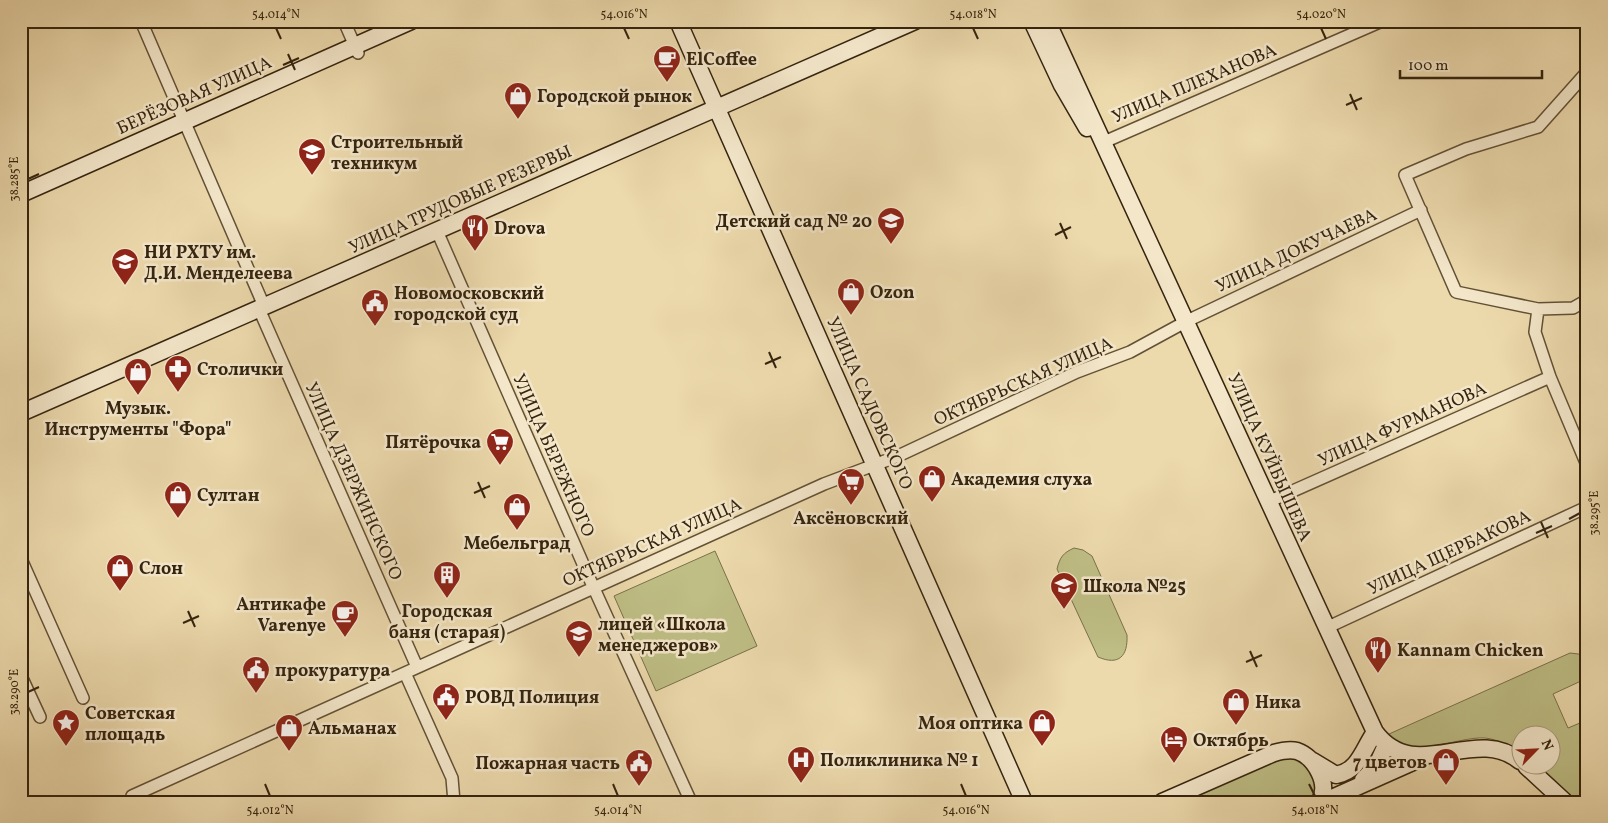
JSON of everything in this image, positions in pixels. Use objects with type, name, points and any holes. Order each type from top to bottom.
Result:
[{"type":"street","name":"УЛИЦА ДЗЕРЖИНСКОГО","points":[[141,21],[417,667]]},
{"type":"street","points":[[344,21],[357,50]]},
{"type":"street","name":"БЕРЁЗОВАЯ УЛИЦА","points":[[21,194],[184,121],[357,50],[411,21]]},
{"type":"street","name":"УЛИЦА САДОВСКОГО","points":[[678,21],[1024,802]]},
{"type":"street","name":"УЛИЦА ТРУДОВЫЕ РЕЗЕРВЫ","points":[[21,413],[915,21]]},
{"type":"street","points":[[1032,21],[1085,126],[1124,184]]},
{"type":"street","name":"УЛИЦА КУЙБЫШЕВА","points":[[1047,21],[1124,184],[1268,502],[1375,732],[1386,745],[1405,754],[1428,756]]},
{"type":"street","name":"УЛИЦА ПЛЕХАНОВА","points":[[1104,142],[1382,21]]},
{"type":"street","points":[[1587,72],[1538,127],[1466,149],[1405,175],[1456,292],[1538,309],[1573,308],[1587,300]]},
{"type":"street","name":"УЛИЦА ДОКУЧАЕВА","points":[[1187,321],[1421,210]]},
{"type":"street","name":"УЛИЦА БЕРЕЖНОГО","points":[[437,231],[594,588],[691,802]]},
{"type":"street","points":[[1538,309],[1535,332],[1550,377],[1587,465]]},
{"type":"street","name":"ОКТЯБРЬСКАЯ УЛИЦА","points":[[132,796],[824,484],[941,437],[1077,372],[1130,352],[1187,321]]},
{"type":"street","name":"УЛИЦА ФУРМАНОВА","points":[[1268,502],[1550,377]]},
{"type":"street","name":"УЛИЦА ЩЕРБАКОВА","points":[[1326,628],[1587,507]]},
{"type":"street","points":[[21,559],[83,698]]},
{"type":"street","points":[[406,672],[452,778],[454,802]]},
{"type":"street","points":[[21,676],[40,718]]},
{"type":"street","points":[[1162,802],[1274,753],[1290,750],[1298,751],[1336,774],[1348,771],[1362,758],[1375,732]]},
{"type":"street","points":[[1356,786],[1377,765],[1386,745]]},
{"type":"street","points":[[1321,802],[1428,756],[1470,748],[1492,748],[1510,753]]},
{"type":"street","points":[[1311,759],[1321,776],[1324,787],[1321,802]]},
{"type":"street","points":[[1537,776],[1565,802]]},
{"type":"street","points":[[1581,802],[1587,799]]},
{"type":"green space","points":[[1074,548],[1083,550],[1092,556],[1127,635],[1124,654],[1117,660],[1105,660],[1098,657],[1057,569],[1062,556]]},
{"type":"green space","points":[[715,551],[757,646],[656,691],[614,596]]},
{"type":"green space","points":[[1570,653],[1587,655],[1587,693],[1581,681],[1553,694],[1568,728],[1587,720],[1587,796],[1575,801],[1558,791],[1544,776],[1560,776],[1560,726],[1510,726],[1510,748],[1495,740],[1485,738],[1474,738],[1434,746],[1409,746],[1398,742],[1389,734]]},
{"type":"green space","points":[[1285,754],[1304,759],[1319,792],[1307,802],[1176,802]]},
{"type":"place","name":"ElCoffee","points":[[667,83]]},
{"type":"place","name":"Городской рынок","points":[[518,120]]},
{"type":"place","name":"Строительный техникум","points":[[312,176]]},
{"type":"place","name":"Детский сад № 20","points":[[891,245]]},
{"type":"place","name":"Drova","points":[[475,252]]},
{"type":"place","name":"НИ РХТУ им. Д.И. Менделеева","points":[[125,286]]},
{"type":"place","name":"Ozon","points":[[851,316]]},
{"type":"place","name":"Новомосковский городской суд","points":[[375,327]]},
{"type":"place","name":"Столички","points":[[178,393]]},
{"type":"place","name":"Музык. Инструменты \"Фора\"","points":[[138,396]]},
{"type":"place","name":"Пятёрочка","points":[[500,466]]},
{"type":"place","name":"Академия слуха","points":[[932,503]]},
{"type":"place","name":"Аксёновский","points":[[851,506]]},
{"type":"place","name":"Султан","points":[[178,519]]},
{"type":"place","name":"Мебельград","points":[[517,531]]},
{"type":"place","name":"Слон","points":[[120,592]]},
{"type":"place","name":"Городская баня (старая)","points":[[447,599]]},
{"type":"place","name":"Школа №25","points":[[1064,610]]},
{"type":"place","name":"Антикафе Varenye","points":[[345,638]]},
{"type":"place","name":"лицей «Школа менеджеров»","points":[[579,658]]},
{"type":"place","name":"Kannam Chicken","points":[[1378,674]]},
{"type":"place","name":"прокуратура","points":[[256,694]]},
{"type":"place","name":"РОВД Полиция","points":[[446,721]]},
{"type":"place","name":"Ника","points":[[1236,726]]},
{"type":"place","name":"Советская площадь","points":[[66,747]]},
{"type":"place","name":"Моя оптика","points":[[1042,747]]},
{"type":"place","name":"Альманах","points":[[289,752]]},
{"type":"place","name":"Октябрь","points":[[1174,764]]},
{"type":"place","name":"Поликлиника № 1","points":[[801,784]]},
{"type":"place","name":"7 цветов","points":[[1446,786]]},
{"type":"place","name":"Пожарная часть","points":[[639,787]]}]
